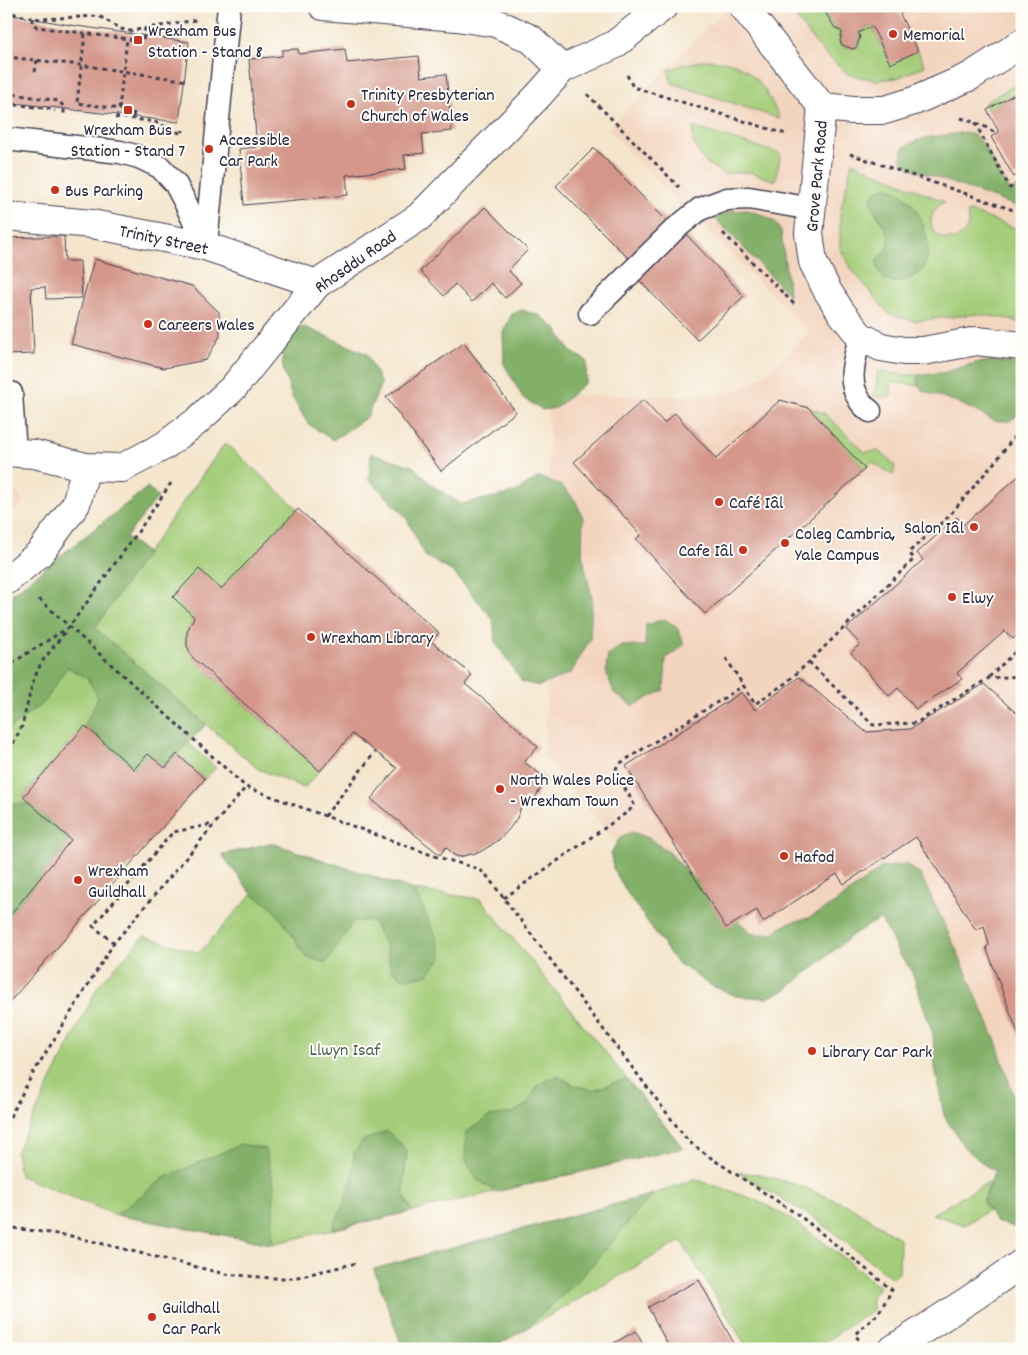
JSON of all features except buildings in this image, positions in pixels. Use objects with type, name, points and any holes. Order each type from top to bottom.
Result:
[{"type":"street","points":[[323,6],[457,17],[496,23],[532,39],[562,69]]},
{"type":"street","name":"Rhosddu Road","points":[[11,452],[34,454],[86,467],[122,468],[164,446],[196,422],[233,388],[317,284],[419,217],[562,69],[614,45],[664,6]]},
{"type":"street","name":"Grove Park Road","points":[[743,6],[822,107],[809,233],[813,262],[841,312],[860,336],[881,347],[904,351],[923,351],[977,342],[1022,346]]},
{"type":"street","name":"Grove Park Road","points":[[822,107],[885,110],[914,101],[971,76],[1022,43]]},
{"type":"street","name":"Trinity Street","points":[[6,216],[92,224],[205,246],[317,284]]},
{"type":"street","points":[[10,578],[40,554],[76,504],[86,467]]},
{"type":"street","points":[[893,1349],[1022,1263]]},
{"type":"lane","points":[[205,246],[229,6]]},
{"type":"lane","points":[[6,139],[120,152],[160,167],[175,183],[205,246]]},
{"type":"lane","points":[[590,313],[675,229],[700,209],[726,199],[748,198],[812,209]]},
{"type":"lane","points":[[860,336],[852,376],[859,400],[870,411]]},
{"type":"lane","points":[[6,393],[10,392],[11,452]]},
{"type":"path","points":[[6,9],[17,15],[40,19],[99,16],[121,29],[130,31],[196,19],[195,25]]},
{"type":"path","points":[[32,18],[32,23],[37,27],[144,41],[145,28]]},
{"type":"path","points":[[6,22],[8,22],[6,37]]},
{"type":"path","points":[[85,34],[77,103],[134,111],[132,119]]},
{"type":"path","points":[[119,109],[127,39]]},
{"type":"path","points":[[6,57],[81,65],[188,81]]},
{"type":"path","points":[[35,72],[36,60]]},
{"type":"path","points":[[187,90],[189,73]]},
{"type":"path","points":[[633,87],[854,155],[1022,213]]},
{"type":"path","points":[[6,93],[60,100],[64,107],[64,117],[50,109],[6,105]]},
{"type":"path","points":[[110,118],[120,117],[155,122],[182,134],[183,125]]},
{"type":"path","points":[[974,122],[1010,188],[1022,182]]},
{"type":"path","points":[[726,658],[755,704],[787,682],[914,559],[909,552],[948,517],[1021,428]]},
{"type":"path","points":[[6,758],[22,726],[33,681],[41,663],[69,628],[140,529],[173,479]]},
{"type":"path","points":[[10,578],[69,628],[246,788],[478,870],[487,876],[688,1141],[800,1216],[892,1290],[878,1314],[855,1334],[865,1349]]},
{"type":"path","points":[[6,668],[69,628]]},
{"type":"path","points":[[809,662],[873,725],[916,723],[989,678],[1022,645]]},
{"type":"path","points":[[989,678],[1022,676]]},
{"type":"path","points":[[504,898],[629,811],[634,805],[631,796],[616,774],[616,769],[620,764],[743,686]]},
{"type":"path","points":[[325,816],[375,752]]},
{"type":"path","points":[[6,1124],[32,1075],[114,943],[246,788]]},
{"type":"path","points":[[114,943],[93,926],[173,832],[214,824]]},
{"type":"path","points":[[6,1227],[71,1236],[225,1274],[293,1278],[357,1263]]},
{"type":"shaded area","name":"Coleg Cambria, Yale Campus","points":[[728,6],[1022,6],[1022,1114],[892,898],[743,987],[633,846],[610,838],[604,828],[545,757],[549,435],[547,395],[701,396],[730,393],[748,385],[771,370],[809,332],[679,204],[608,129]]},
{"type":"shaded area","points":[[6,480],[24,502],[6,520]]},
{"type":"green space","points":[[792,6],[824,6],[830,22],[842,32],[840,41],[842,45],[853,49],[857,47],[860,36],[858,33],[872,26],[890,63],[918,51],[925,66],[897,78],[876,80],[849,75],[821,50],[797,19]]},
{"type":"green space","points":[[707,60],[728,62],[748,72],[762,86],[780,119],[672,83],[668,70],[685,64]]},
{"type":"green space","points":[[1022,81],[1022,90],[987,110],[984,103]]},
{"type":"green space","points":[[693,127],[781,154],[775,181],[749,172],[723,174],[704,161],[693,143]]},
{"type":"green space","points":[[966,132],[975,136],[983,144],[1009,191],[1022,185],[1022,208],[910,168],[901,159],[903,148],[913,142],[925,138]]},
{"type":"green space","points":[[852,162],[945,202],[934,211],[931,220],[933,229],[945,239],[960,237],[965,232],[968,224],[967,213],[972,212],[1022,231],[1022,323],[977,314],[915,321],[889,314],[852,270],[840,248],[840,213]]},
{"type":"green space","points":[[886,186],[899,192],[912,204],[922,221],[927,241],[928,251],[923,268],[914,276],[900,282],[887,281],[881,275],[877,266],[877,260],[888,246],[889,235],[872,205],[872,198],[876,192]]},
{"type":"green space","points":[[746,210],[763,215],[775,222],[781,232],[789,295],[714,217],[731,211]]},
{"type":"green space","points":[[522,310],[541,316],[558,331],[570,351],[587,361],[586,382],[556,408],[543,410],[523,398],[504,364],[503,332],[512,314]]},
{"type":"green space","points":[[304,327],[367,354],[381,384],[367,417],[333,440],[308,424],[292,397],[283,369],[282,335]]},
{"type":"green space","points":[[992,361],[1022,366],[1022,411],[1010,421],[995,421],[957,402],[923,391],[918,384],[918,375],[942,373],[975,363]]},
{"type":"green space","points":[[878,371],[918,375],[920,386],[892,382],[890,398],[874,396]]},
{"type":"green space","points":[[809,408],[824,413],[865,452],[878,451],[891,461],[895,467],[893,475],[872,462],[865,469]]},
{"type":"green space","points":[[225,443],[298,509],[221,589],[199,569],[173,597],[194,617],[186,638],[188,648],[197,662],[320,771],[304,788],[258,769],[94,628],[79,645],[216,768],[205,779],[177,754],[165,768],[148,755],[134,769],[84,726],[23,796],[71,840],[6,920],[6,599],[148,487],[158,497],[126,537],[147,553]]},
{"type":"green space","points":[[371,453],[413,466],[434,487],[461,504],[514,493],[539,477],[562,486],[575,500],[583,518],[582,554],[592,598],[590,639],[571,673],[539,686],[522,682],[495,642],[493,619],[453,572],[425,556],[406,517],[369,479]]},
{"type":"green space","points":[[148,487],[158,497],[126,537],[147,553],[95,628],[206,725],[165,768],[148,755],[134,769],[85,726],[98,697],[87,678],[67,667],[45,701],[6,731],[6,599]]},
{"type":"green space","points":[[665,619],[678,629],[684,645],[666,658],[664,690],[633,706],[614,693],[606,671],[608,655],[621,646],[645,646],[646,625]]},
{"type":"green space","points":[[6,804],[31,804],[71,840],[6,920]]},
{"type":"green space","points":[[632,832],[649,838],[668,851],[689,874],[752,934],[771,934],[788,923],[809,918],[835,903],[881,868],[905,864],[920,874],[956,949],[997,1044],[1012,1091],[1022,1110],[1022,1224],[1016,1228],[996,1222],[983,1202],[995,1170],[986,1166],[965,1148],[944,1116],[935,1067],[933,1035],[911,969],[899,955],[880,919],[855,933],[787,989],[767,998],[736,996],[708,984],[675,961],[628,894],[613,868],[611,853],[620,837]]},
{"type":"green space","name":"Llwyn Isaf","points":[[271,843],[414,890],[481,899],[683,1148],[272,1244],[116,1215],[20,1176],[16,1152],[98,986],[144,936],[199,953],[252,894],[222,855]]},
{"type":"green space","points":[[271,843],[414,890],[437,938],[442,957],[427,975],[403,979],[391,969],[386,946],[372,921],[353,921],[326,963],[306,957],[271,906],[252,894],[222,855]]},
{"type":"green space","points":[[557,1076],[574,1085],[593,1090],[626,1079],[683,1148],[496,1192],[477,1179],[465,1159],[466,1132],[490,1116],[512,1113],[528,1104],[538,1085]]},
{"type":"green space","points":[[387,1131],[407,1150],[403,1193],[412,1211],[332,1229],[345,1202],[353,1174],[354,1154],[362,1141]]},
{"type":"green space","points":[[241,1144],[265,1149],[274,1185],[272,1244],[116,1215],[164,1178]]},
{"type":"green space","points":[[739,1173],[760,1174],[803,1187],[852,1207],[900,1239],[899,1273],[892,1278],[820,1222]]},
{"type":"green space","points":[[695,1179],[739,1193],[770,1207],[819,1239],[879,1287],[871,1298],[873,1310],[814,1349],[748,1349],[681,1241],[490,1349],[403,1349],[374,1269],[653,1194]]},
{"type":"green space","points":[[992,1180],[983,1202],[988,1210],[965,1225],[932,1214]]},
{"type":"green space","points":[[653,1194],[576,1283],[524,1330],[490,1349],[403,1349],[374,1269]]},
{"type":"place","name":"Memorial","points":[[893,34]]},
{"type":"place","name":"Wrexham Bus Station - Stand 8","points":[[138,40]]},
{"type":"place","name":"Trinity Presbyterian Church of Wales","points":[[351,104]]},
{"type":"place","name":"Wrexham Bus Station - Stand 7","points":[[128,110]]},
{"type":"place","name":"Accessible Car Park","points":[[209,149]]},
{"type":"place","name":"Bus Parking","points":[[55,190]]},
{"type":"place","name":"Careers Wales","points":[[148,324]]},
{"type":"place","name":"Café Iâl","points":[[719,502]]},
{"type":"place","name":"Salon Iâl","points":[[974,527]]},
{"type":"place","name":"Coleg Cambria, Yale Campus","points":[[785,543]]},
{"type":"place","name":"Cafe Iâl","points":[[743,550]]},
{"type":"place","name":"Elwy","points":[[952,597]]},
{"type":"place","name":"Wrexham Library","points":[[311,637]]},
{"type":"place","name":"North Wales Police - Wrexham Town","points":[[500,789]]},
{"type":"place","name":"Hafod","points":[[784,856]]},
{"type":"place","name":"Wrexham Guildhall","points":[[78,880]]},
{"type":"place","name":"Library Car Park","points":[[812,1051]]},
{"type":"place","name":"Guildhall Car Park","points":[[152,1317]]}]
